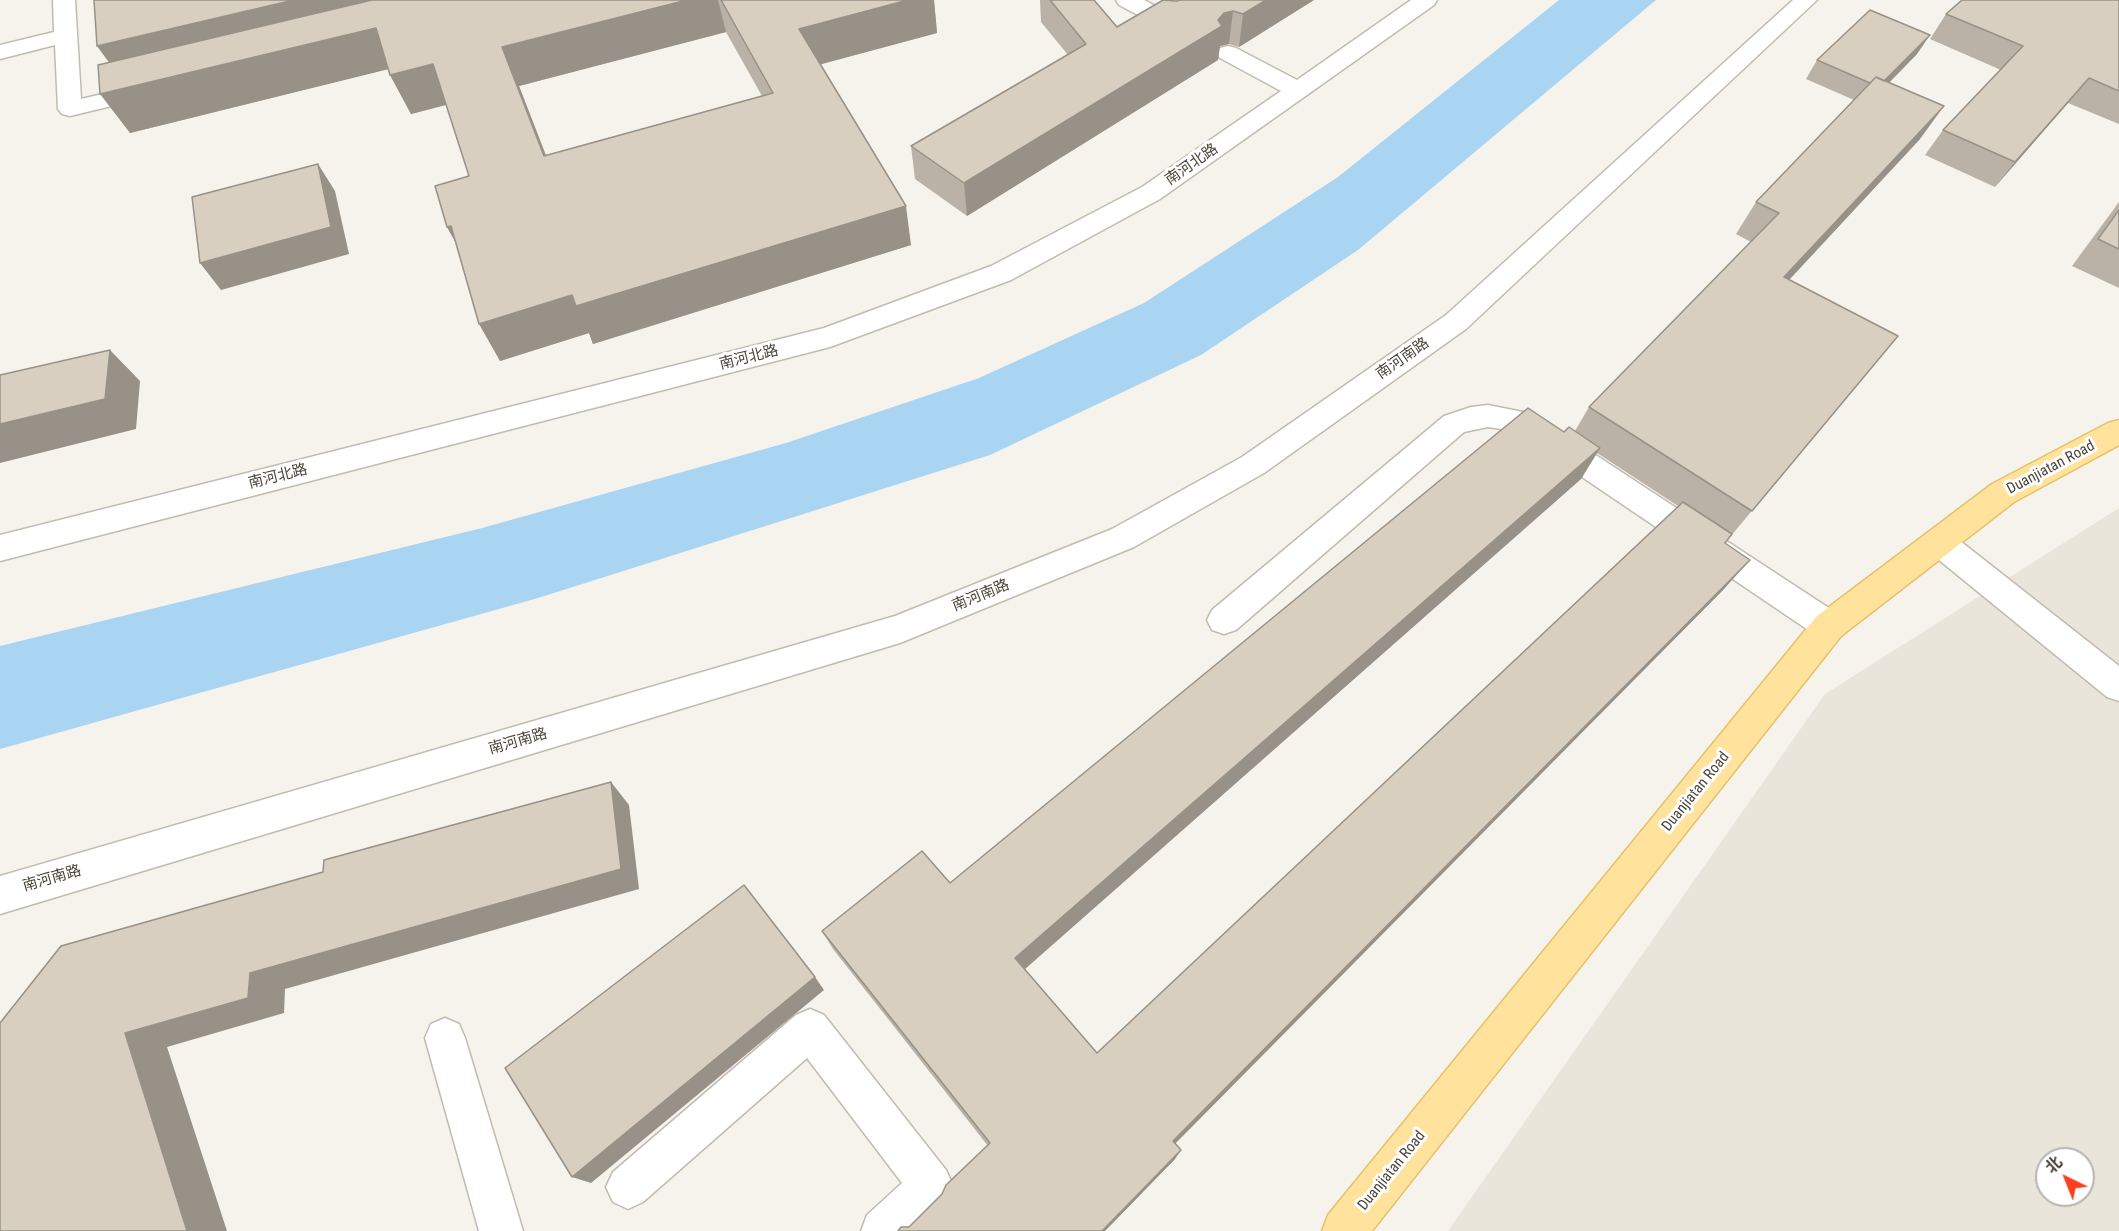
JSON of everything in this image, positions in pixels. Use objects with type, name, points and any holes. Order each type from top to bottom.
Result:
[{"type":"main road","name":"Duanjiatan Road","points":[[1344,1231],[1829,626],[2003,494],[2119,431]]},
{"type":"street","points":[[64,0],[70,109],[173,84]]},
{"type":"street","points":[[1127,0],[1174,25]]},
{"type":"street","name":"南河北路","points":[[0,548],[830,337],[1011,268],[1151,194],[1426,0]]},
{"type":"street","name":"南河南路","points":[[0,895],[900,629],[1123,538],[1253,465],[1456,322],[1806,0]]},
{"type":"street","points":[[0,52],[66,36]]},
{"type":"street","points":[[1228,53],[1298,90]]},
{"type":"street","points":[[1224,620],[1454,424],[1468,417],[1486,415],[1523,422],[1829,626]]},
{"type":"street","points":[[1940,542],[2119,686]]},
{"type":"street","points":[[628,1187],[810,1029],[931,1185],[883,1231]]},
{"type":"street","points":[[445,1038],[501,1231]]},
{"type":"shaded area","points":[[2119,508],[2119,1231],[1448,1231],[1825,694]]},
{"type":"water","points":[[1559,0],[1656,0],[1358,250],[1201,355],[990,455],[538,598],[0,749],[0,646],[482,528],[786,443],[979,378],[1144,303],[1338,177]]},
{"type":"building","points":[[94,0],[294,0],[97,46]]},
{"type":"building","points":[[372,0],[687,0],[502,47],[544,156],[773,93],[721,0],[908,0],[799,29],[906,206],[576,306],[572,295],[479,324],[451,226],[447,227],[435,186],[469,176],[433,64],[390,75],[376,28],[100,94],[98,65]]},
{"type":"building","points":[[1050,0],[1094,0],[1117,27],[1163,0],[1266,0],[1243,14],[1233,11],[1224,13],[1218,20],[1222,26],[964,183],[911,146],[1086,44]]},
{"type":"building","points":[[1962,0],[2119,0],[2119,91],[2089,78],[2015,162],[1943,130],[2023,46],[1946,14]]},
{"type":"building","points":[[1870,10],[1930,35],[1884,81],[1876,77],[1870,83],[1817,60]]},
{"type":"building","points":[[1876,77],[1944,106],[1784,277],[1898,336],[1752,511],[1589,407],[1779,213],[1756,202]]},
{"type":"building","points":[[318,164],[331,227],[200,263],[192,197]]},
{"type":"building","points":[[2119,210],[2119,249],[2098,239]]},
{"type":"building","points":[[110,350],[105,399],[0,424],[0,375]]},
{"type":"building","points":[[1528,408],[1564,432],[1569,427],[1600,448],[1015,958],[1097,1053],[1683,502],[1732,534],[1725,543],[1750,560],[1173,1141],[1181,1150],[1102,1231],[898,1231],[901,1227],[909,1227],[942,1194],[946,1185],[990,1143],[822,931],[922,851],[950,883]]},
{"type":"building","points":[[611,782],[621,869],[250,973],[248,998],[125,1033],[187,1231],[0,1231],[0,1023],[61,946],[323,872],[324,860]]},
{"type":"building","points":[[744,885],[815,977],[572,1177],[505,1068]]}]
